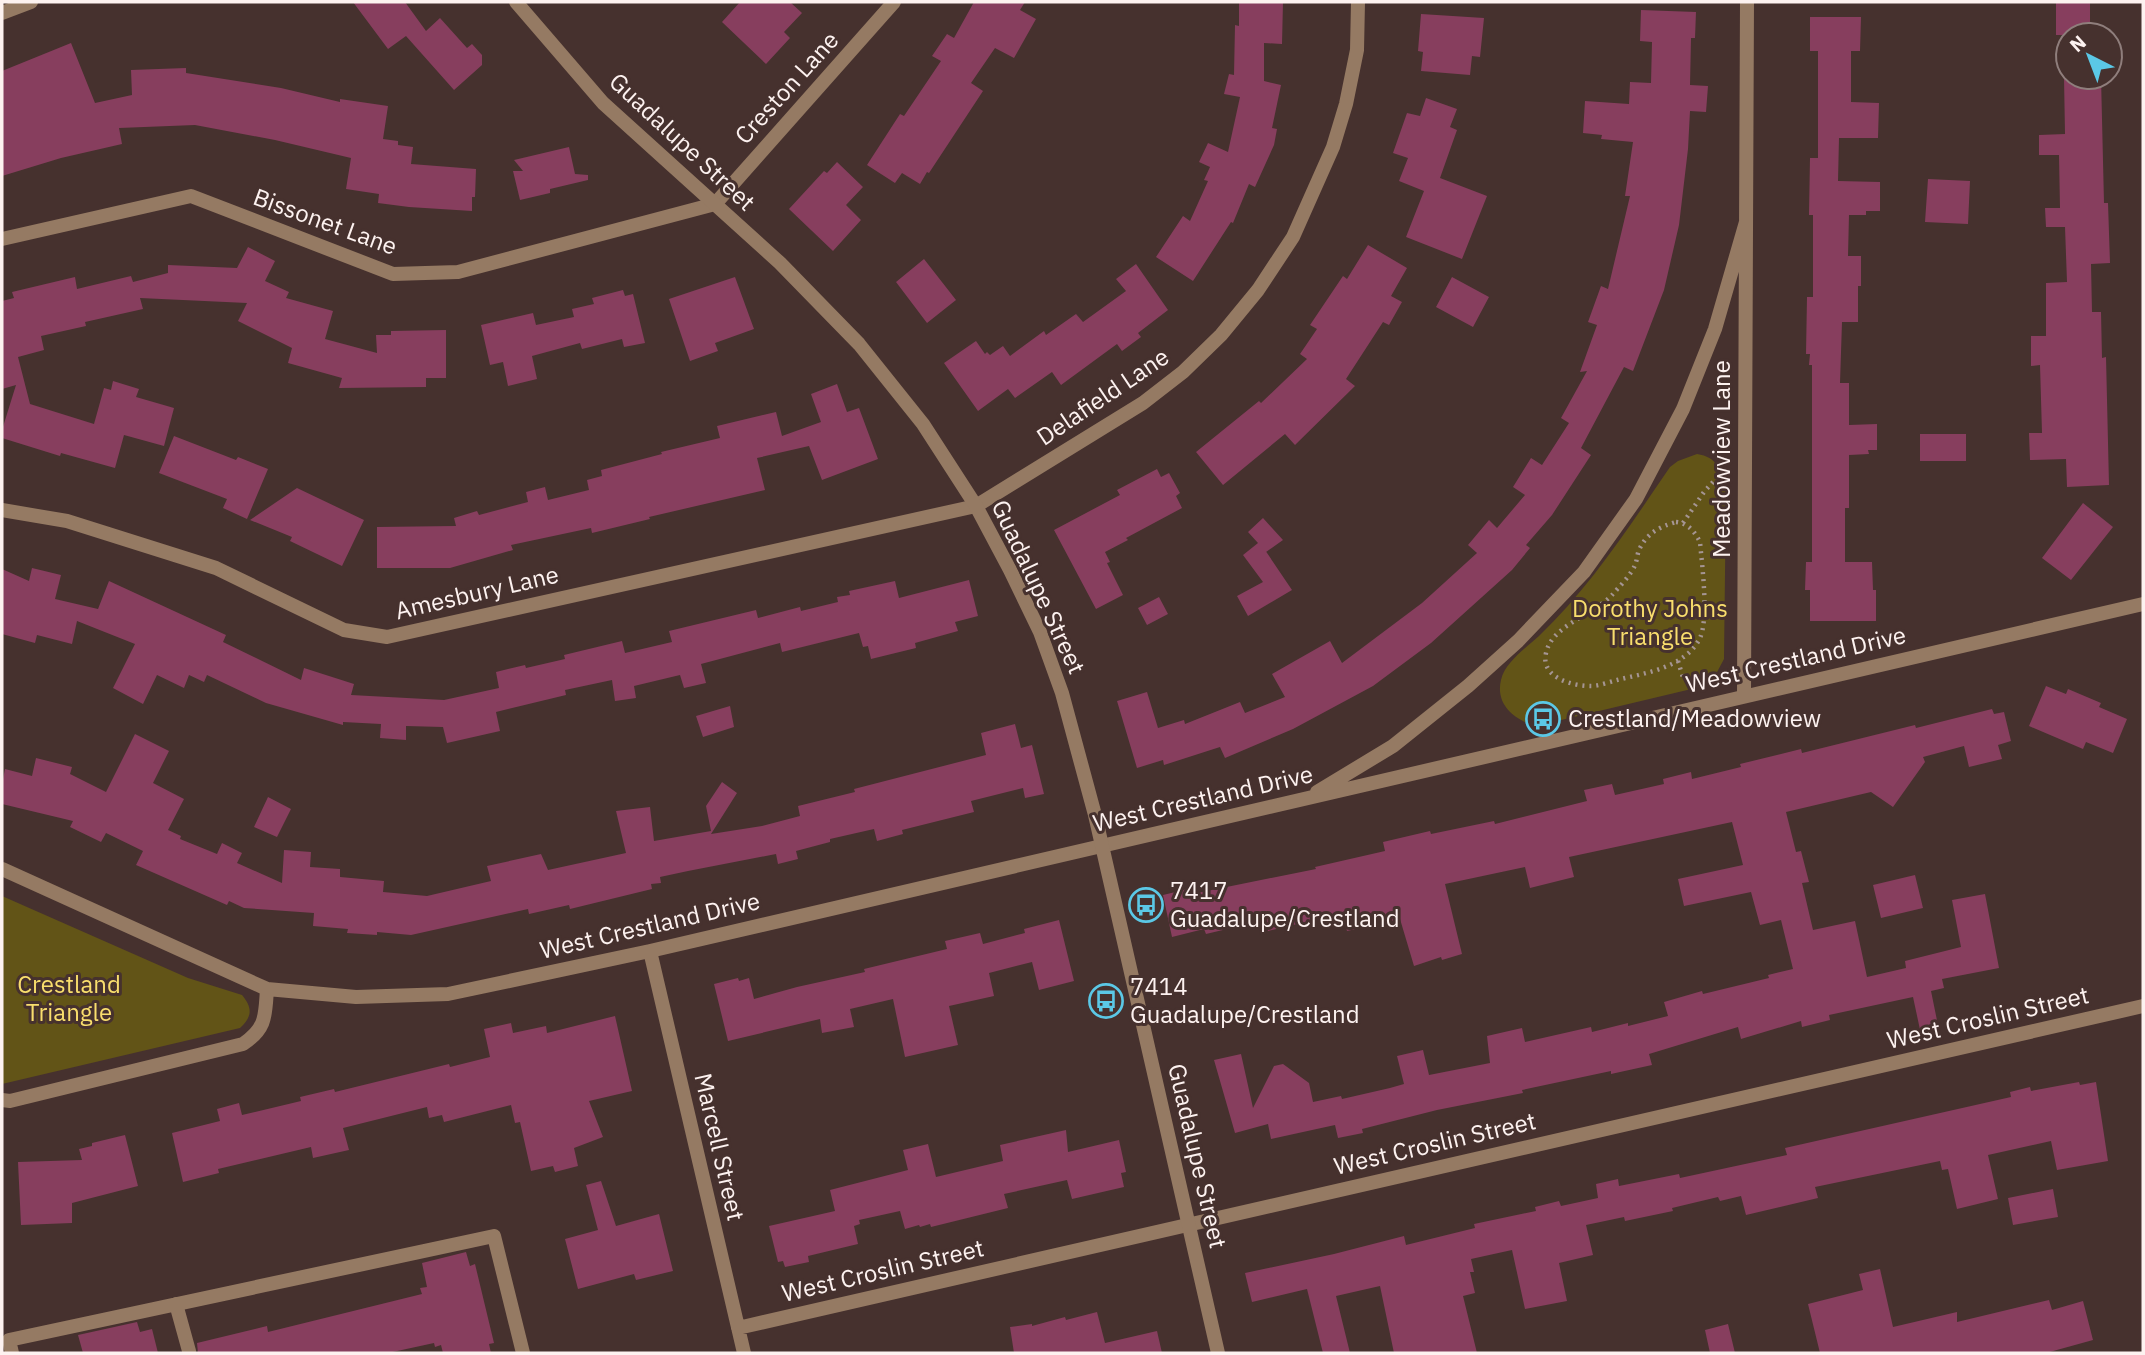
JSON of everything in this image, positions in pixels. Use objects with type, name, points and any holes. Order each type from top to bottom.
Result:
[{"type":"street","points":[[2,13],[31,2]]},
{"type":"street","name":"Guadalupe Street","points":[[516,2],[603,103],[780,263],[859,344],[923,424],[976,506],[1040,632],[1062,693],[1102,846],[1190,1224],[1217,1353]]},
{"type":"street","name":"Creston Lane","points":[[715,204],[894,2]]},
{"type":"street","name":"Delafield Lane","points":[[976,506],[1143,403],[1183,372],[1221,335],[1258,290],[1293,237],[1332,147],[1346,104],[1357,50],[1358,2]]},
{"type":"street","name":"Meadowview Lane","points":[[1744,695],[1747,2]]},
{"type":"street","name":"Bissonet Lane","points":[[2,239],[191,196],[393,274],[458,272],[715,204]]},
{"type":"street","name":"Meadowview Lane","points":[[1307,799],[1393,746],[1468,686],[1518,642],[1584,572],[1636,499],[1683,409],[1715,329],[1746,222]]},
{"type":"street","name":"Amesbury Lane","points":[[2,510],[67,521],[216,568],[344,631],[387,637],[976,506]]},
{"type":"street","name":"West Crestland Drive","points":[[2,869],[267,989],[356,997],[448,994],[650,951],[2143,604]]},
{"type":"street","name":"Marcell Street","points":[[650,951],[744,1353]]},
{"type":"street","points":[[2,1100],[10,1101],[243,1044],[252,1038],[264,1023],[267,989]]},
{"type":"street","name":"West Croslin Street","points":[[738,1328],[2143,1006]]},
{"type":"street","points":[[7,1344],[176,1304],[494,1236],[523,1353]]},
{"type":"street","points":[[176,1304],[189,1351]]},
{"type":"path","points":[[1683,523],[1695,532],[1700,542],[1704,621],[1699,639],[1678,660],[1658,670],[1592,686],[1554,677],[1545,659],[1546,651],[1562,628],[1590,614],[1611,596],[1635,566],[1639,551],[1649,534],[1661,527],[1683,523],[1704,492],[1721,474]]},
{"type":"path","points":[[1678,660],[1684,681]]},
{"type":"green space","name":"Dorothy Johns Triangle","points":[[1697,454],[1714,461],[1723,476],[1726,489],[1724,659],[1716,674],[1704,686],[1536,726],[1521,720],[1508,710],[1501,697],[1503,673],[1576,597],[1670,467]]},
{"type":"green space","name":"Crestland Triangle","points":[[2,896],[188,978],[242,995],[250,1012],[247,1020],[240,1028],[2,1084]]},
{"type":"building","points":[[353,2],[405,2],[426,31],[440,18],[467,48],[472,44],[482,55],[482,65],[454,90],[406,36],[388,49]]},
{"type":"building","points":[[740,2],[790,2],[802,13],[784,32],[790,38],[766,64],[722,22]]},
{"type":"building","points":[[974,2],[1025,2],[1020,10],[1036,19],[1014,58],[995,48],[971,83],[983,91],[920,184],[902,173],[895,183],[867,165],[900,114],[904,116],[941,61],[932,56],[947,34],[954,38]]},
{"type":"building","points":[[1239,2],[1283,2],[1282,44],[1264,43],[1264,81],[1281,85],[1272,128],[1277,129],[1274,145],[1255,187],[1249,184],[1233,223],[1231,222],[1193,281],[1156,257],[1183,216],[1190,221],[1208,181],[1204,180],[1210,167],[1199,162],[1208,143],[1228,152],[1240,97],[1224,94],[1229,74],[1234,75],[1235,25],[1239,26]]},
{"type":"building","points":[[2056,2],[2090,2],[2090,21],[2056,21]]},
{"type":"building","points":[[1641,10],[1696,12],[1695,38],[1691,38],[1690,85],[1708,86],[1706,112],[1690,111],[1679,225],[1664,290],[1633,371],[1624,367],[1581,448],[1591,455],[1552,515],[1526,545],[1530,548],[1512,570],[1431,643],[1373,686],[1293,729],[1225,758],[1220,747],[1164,765],[1163,760],[1137,768],[1117,701],[1147,692],[1158,728],[1184,720],[1185,724],[1240,702],[1245,713],[1285,697],[1272,674],[1330,641],[1342,663],[1422,603],[1477,553],[1468,545],[1489,520],[1497,528],[1525,495],[1513,487],[1531,458],[1542,465],[1569,423],[1561,418],[1587,371],[1580,372],[1597,325],[1588,322],[1601,286],[1608,289],[1630,196],[1625,196],[1633,142],[1601,139],[1602,135],[1583,133],[1585,101],[1629,104],[1630,82],[1651,83],[1652,42],[1640,41]]},
{"type":"building","points":[[1421,14],[1484,18],[1480,57],[1472,56],[1470,75],[1421,71],[1423,52],[1418,51]]},
{"type":"building","points":[[1810,17],[1861,17],[1860,51],[1851,51],[1851,102],[1879,103],[1878,138],[1839,138],[1838,181],[1880,182],[1880,211],[1866,211],[1866,215],[1849,215],[1848,256],[1861,256],[1861,286],[1858,286],[1858,322],[1842,322],[1840,383],[1849,383],[1849,425],[1877,424],[1877,450],[1868,450],[1869,454],[1849,455],[1849,508],[1845,508],[1845,562],[1872,562],[1876,621],[1810,621],[1810,590],[1805,590],[1806,562],[1812,562],[1812,365],[1809,365],[1810,354],[1806,354],[1807,297],[1813,297],[1813,215],[1809,215],[1810,158],[1818,158],[1818,51],[1810,51]]},
{"type":"building","points":[[71,43],[95,103],[132,95],[131,70],[186,68],[186,73],[281,88],[340,102],[340,99],[388,106],[383,139],[413,147],[411,164],[476,169],[472,211],[378,203],[379,194],[346,189],[351,158],[195,125],[119,128],[122,144],[61,158],[2,176],[2,71]]},
{"type":"building","points":[[2064,91],[2101,91],[2104,203],[2108,203],[2110,263],[2091,264],[2092,312],[2101,312],[2102,358],[2106,357],[2109,485],[2067,487],[2066,459],[2030,460],[2029,433],[2042,433],[2040,365],[2031,366],[2031,336],[2046,336],[2046,283],[2067,282],[2065,227],[2046,227],[2045,208],[2060,208],[2059,155],[2039,155],[2039,135],[2065,134]]},
{"type":"building","points":[[1426,98],[1457,109],[1450,127],[1457,130],[1440,178],[1487,196],[1462,259],[1406,237],[1424,191],[1399,181],[1408,158],[1393,153],[1407,113],[1420,116]]},
{"type":"building","points":[[569,147],[575,174],[588,175],[588,180],[520,200],[513,171],[523,171],[514,160]]},
{"type":"building","points":[[837,162],[863,187],[846,205],[861,220],[833,251],[789,209],[824,171],[827,173]]},
{"type":"building","points":[[1928,179],[1970,181],[1968,224],[1925,222]]},
{"type":"building","points":[[1368,245],[1407,268],[1391,296],[1402,302],[1389,325],[1383,322],[1346,379],[1355,386],[1295,445],[1285,434],[1223,485],[1196,452],[1259,401],[1261,403],[1307,359],[1300,354],[1317,329],[1310,325],[1343,276],[1347,279]]},
{"type":"building","points":[[248,247],[275,261],[265,281],[289,292],[286,298],[333,311],[325,339],[377,353],[376,335],[391,335],[391,331],[446,330],[446,378],[426,378],[426,387],[339,388],[342,378],[288,363],[292,348],[238,321],[247,303],[140,298],[143,309],[85,322],[86,326],[41,336],[44,350],[18,357],[30,404],[94,424],[104,388],[111,390],[113,381],[139,389],[136,397],[174,408],[164,446],[124,435],[115,468],[61,453],[60,456],[2,438],[16,385],[2,389],[2,301],[14,298],[12,292],[75,277],[77,289],[131,276],[133,282],[168,273],[168,265],[237,268]]},
{"type":"building","points":[[924,259],[956,300],[927,323],[896,282]]},
{"type":"building","points":[[1136,264],[1168,310],[1138,333],[1141,337],[1122,351],[1117,344],[1061,385],[1052,372],[1015,398],[1008,389],[978,411],[944,363],[976,341],[985,354],[987,352],[990,355],[1003,346],[1010,356],[1044,331],[1046,335],[1076,314],[1083,322],[1126,291],[1116,279]]},
{"type":"building","points":[[735,277],[754,329],[715,343],[718,351],[690,361],[669,299]]},
{"type":"building","points":[[1452,277],[1489,297],[1473,327],[1436,307]]},
{"type":"building","points":[[623,290],[625,296],[633,294],[645,343],[624,347],[622,339],[582,349],[580,343],[532,356],[537,379],[508,386],[503,362],[490,365],[481,325],[533,313],[536,325],[574,317],[572,309],[594,304],[592,298]]},
{"type":"building","points":[[837,384],[847,412],[859,408],[878,459],[822,480],[809,446],[757,458],[765,490],[592,533],[591,528],[511,545],[513,550],[450,568],[377,568],[377,527],[456,526],[454,518],[477,511],[479,515],[528,502],[526,492],[545,487],[548,500],[589,490],[587,480],[602,476],[601,470],[720,438],[717,426],[776,412],[782,436],[821,422],[811,394]]},
{"type":"building","points":[[1920,434],[1966,434],[1966,461],[1920,461]]},
{"type":"building","points":[[174,436],[236,460],[238,457],[268,469],[247,519],[223,508],[227,499],[159,473]]},
{"type":"building","points":[[1157,469],[1161,477],[1169,473],[1180,493],[1176,496],[1182,508],[1105,552],[1110,562],[1107,563],[1123,595],[1096,609],[1054,530],[1120,495],[1117,490]]},
{"type":"building","points":[[297,488],[364,520],[342,566],[290,541],[292,537],[250,520]]},
{"type":"building","points":[[2083,503],[2113,527],[2071,580],[2042,558]]},
{"type":"building","points":[[1263,518],[1283,540],[1266,552],[1292,590],[1248,616],[1237,596],[1263,582],[1243,555],[1258,543],[1248,532]]},
{"type":"building","points":[[32,568],[61,575],[55,599],[98,609],[109,581],[226,635],[223,642],[301,680],[304,668],[354,684],[351,695],[444,700],[499,688],[496,672],[565,659],[564,655],[622,641],[625,653],[672,642],[669,631],[756,610],[758,618],[800,607],[801,611],[838,602],[837,597],[850,595],[849,591],[895,581],[899,598],[969,580],[978,616],[955,622],[958,631],[915,643],[916,648],[871,659],[868,646],[863,647],[859,633],[782,652],[780,643],[701,664],[706,683],[684,688],[680,675],[634,686],[636,698],[615,701],[612,680],[565,690],[566,695],[496,712],[500,731],[447,743],[443,727],[406,726],[406,740],[380,738],[381,724],[343,722],[343,725],[266,703],[207,675],[204,682],[189,675],[184,688],[157,675],[143,704],[113,688],[135,644],[77,621],[72,644],[37,635],[35,643],[2,634],[2,569],[29,581]]},
{"type":"building","points":[[1159,597],[1168,614],[1147,625],[1138,608]]},
{"type":"building","points":[[2046,686],[2066,694],[2068,689],[2101,703],[2099,707],[2127,719],[2113,753],[2086,742],[2083,749],[2029,726]]},
{"type":"building","points":[[730,706],[734,727],[703,737],[696,716]]},
{"type":"building","points":[[1992,709],[1994,714],[2004,712],[2011,741],[1998,745],[2002,759],[1969,767],[1964,746],[1923,757],[1925,762],[1893,807],[1871,792],[1786,812],[1796,852],[1801,851],[1809,882],[1802,883],[1813,930],[1855,921],[1867,977],[1906,968],[1905,961],[1961,947],[1952,900],[1985,894],[1999,968],[1942,979],[1944,988],[1931,991],[1940,1035],[1922,1039],[1913,997],[1829,1015],[1830,1020],[1802,1027],[1801,1021],[1741,1039],[1738,1027],[1649,1054],[1652,1065],[1611,1074],[1611,1071],[1522,1090],[1523,1093],[1437,1110],[1362,1129],[1363,1133],[1338,1138],[1335,1125],[1271,1139],[1268,1124],[1235,1133],[1214,1060],[1241,1054],[1253,1108],[1274,1066],[1283,1064],[1309,1083],[1313,1102],[1341,1096],[1342,1099],[1390,1088],[1404,1084],[1397,1056],[1423,1050],[1429,1075],[1490,1063],[1487,1036],[1522,1028],[1525,1042],[1591,1027],[1592,1032],[1628,1023],[1628,1026],[1668,1016],[1664,1002],[1702,991],[1703,994],[1769,978],[1768,975],[1793,969],[1781,920],[1760,925],[1751,892],[1684,906],[1678,879],[1743,865],[1732,822],[1569,857],[1574,877],[1530,888],[1525,867],[1445,884],[1462,954],[1442,960],[1441,957],[1414,966],[1400,919],[1347,931],[1343,913],[1268,931],[1265,920],[1206,934],[1204,929],[1172,937],[1163,895],[1196,887],[1197,893],[1316,869],[1315,867],[1385,851],[1383,842],[1430,831],[1431,834],[1494,821],[1495,824],[1587,801],[1584,790],[1612,784],[1615,795],[1664,784],[1663,779],[1691,772],[1692,779],[1801,749],[1802,753]]},
{"type":"building","points":[[1015,724],[1021,748],[1032,745],[1044,794],[1025,798],[1023,788],[971,801],[974,812],[902,830],[903,834],[877,841],[874,829],[830,839],[830,842],[796,851],[798,859],[778,864],[776,854],[688,871],[660,877],[661,883],[651,884],[652,889],[570,909],[569,905],[529,914],[528,909],[411,935],[347,933],[348,929],[313,926],[314,913],[244,908],[229,901],[227,905],[136,865],[143,851],[106,833],[101,842],[70,827],[73,821],[2,804],[5,769],[32,776],[36,758],[72,767],[70,774],[106,792],[135,734],[169,751],[153,783],[184,799],[168,830],[181,836],[180,839],[217,854],[222,843],[242,853],[237,863],[282,883],[284,850],[311,852],[310,867],[340,869],[340,877],[384,881],[383,892],[427,896],[491,881],[487,866],[541,854],[548,870],[626,853],[616,811],[650,807],[654,841],[711,831],[706,806],[722,782],[737,793],[711,834],[762,826],[800,816],[798,806],[986,755],[981,733]]},
{"type":"building","points":[[268,797],[291,809],[277,837],[254,827]]},
{"type":"building","points":[[1915,875],[1923,908],[1881,918],[1873,885]]},
{"type":"building","points":[[1059,920],[1074,981],[1039,990],[1032,962],[989,973],[994,996],[949,1006],[958,1045],[905,1057],[893,999],[850,1009],[854,1027],[822,1033],[820,1019],[728,1041],[714,984],[749,978],[754,999],[947,949],[945,941],[980,933],[983,944],[1025,933],[1024,929]]},
{"type":"building","points":[[615,1016],[632,1091],[589,1101],[603,1137],[574,1148],[578,1166],[555,1172],[553,1166],[531,1171],[520,1122],[515,1123],[511,1105],[444,1122],[442,1115],[429,1118],[427,1107],[343,1128],[349,1150],[313,1158],[311,1147],[218,1169],[219,1173],[183,1182],[172,1133],[220,1121],[217,1109],[239,1103],[242,1115],[301,1101],[300,1097],[334,1089],[335,1092],[449,1064],[450,1067],[490,1057],[484,1029],[511,1023],[513,1033],[546,1026],[547,1033]]},
{"type":"building","points":[[2079,1082],[2080,1085],[2096,1082],[2108,1161],[2057,1170],[2051,1141],[1988,1155],[1998,1199],[1957,1209],[1948,1169],[1942,1170],[1940,1161],[1815,1187],[1818,1198],[1746,1215],[1741,1196],[1720,1201],[1718,1197],[1672,1208],[1673,1211],[1625,1221],[1624,1217],[1586,1225],[1593,1255],[1559,1263],[1567,1301],[1525,1309],[1512,1250],[1471,1259],[1474,1272],[1470,1272],[1475,1293],[1463,1296],[1477,1353],[1394,1353],[1380,1286],[1336,1296],[1350,1353],[1323,1353],[1307,1289],[1252,1302],[1245,1273],[1404,1236],[1406,1245],[1475,1228],[1474,1224],[1536,1211],[1535,1207],[1559,1201],[1561,1206],[1598,1198],[1596,1184],[1618,1179],[1619,1186],[1679,1174],[1680,1178],[1787,1155],[1785,1148],[2011,1097],[2010,1092],[2030,1087],[2031,1091]]},
{"type":"building","points":[[1066,1130],[1068,1152],[1119,1140],[1126,1172],[1121,1173],[1124,1187],[1072,1199],[1067,1180],[1004,1194],[1008,1208],[931,1227],[930,1224],[905,1229],[900,1211],[859,1220],[860,1224],[854,1226],[858,1244],[808,1256],[809,1262],[785,1267],[783,1261],[778,1262],[769,1226],[835,1211],[830,1190],[908,1170],[903,1150],[928,1144],[936,1177],[1003,1161],[1000,1145]]},
{"type":"building","points":[[125,1135],[138,1186],[72,1203],[72,1223],[21,1225],[18,1162],[82,1160],[79,1149]]},
{"type":"building","points":[[601,1181],[616,1226],[659,1214],[673,1271],[636,1280],[634,1274],[578,1289],[565,1239],[598,1230],[586,1185]]},
{"type":"building","points":[[2053,1189],[2058,1217],[2013,1225],[2008,1198]]},
{"type":"building","points":[[466,1252],[470,1266],[475,1264],[494,1343],[489,1344],[491,1353],[443,1353],[441,1345],[435,1347],[434,1343],[388,1353],[198,1353],[197,1343],[267,1326],[268,1332],[422,1294],[420,1288],[427,1287],[422,1263]]},
{"type":"building","points":[[1880,1269],[1893,1327],[1957,1312],[1957,1322],[2049,1300],[2052,1310],[2083,1301],[2093,1340],[2046,1353],[1820,1353],[1808,1304],[1863,1290],[1859,1274]]},
{"type":"building","points":[[1097,1312],[1105,1343],[1157,1331],[1162,1353],[1014,1353],[1010,1327],[1032,1326]]},
{"type":"building","points":[[137,1322],[140,1332],[152,1329],[158,1353],[83,1353],[78,1335]]},
{"type":"building","points":[[1728,1324],[1735,1353],[1710,1353],[1705,1330]]},
{"type":"place","name":"Crestland/Meadowview","points":[[1543,719]]},
{"type":"place","name":"7417 Guadalupe/Crestland","points":[[1146,905]]},
{"type":"place","name":"7414 Guadalupe/Crestland","points":[[1106,1001]]}]
